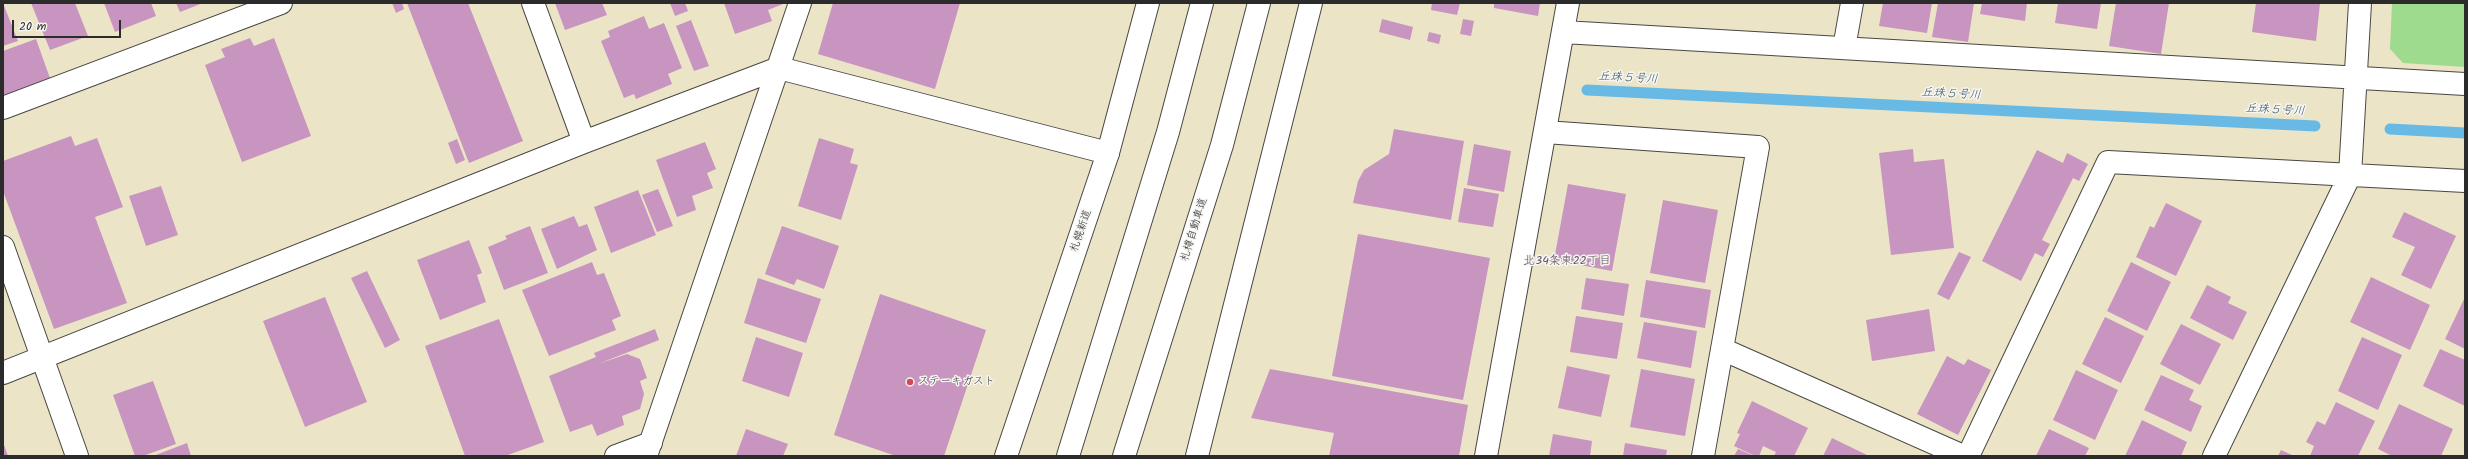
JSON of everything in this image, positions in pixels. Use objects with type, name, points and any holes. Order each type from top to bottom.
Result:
[{"type":"main road","points":[[3,108],[281,3]]},
{"type":"main road","points":[[533,3],[584,142]]},
{"type":"main road","points":[[616,456],[648,450],[800,3]]},
{"type":"main road","name":"札幌新道","points":[[1006,456],[1108,153],[1148,3]]},
{"type":"main road","points":[[1068,456],[1168,132],[1202,3]]},
{"type":"main road","name":"札樽自動車道","points":[[1124,456],[1222,145],[1259,3]]},
{"type":"main road","points":[[1197,456],[1311,3]]},
{"type":"main road","points":[[1486,456],[1568,3]]},
{"type":"main road","points":[[1844,48],[1852,3]]},
{"type":"main road","points":[[2214,456],[2350,175],[2360,3]]},
{"type":"main road","points":[[1563,32],[2465,84]]},
{"type":"main road","points":[[3,373],[584,142],[779,68],[1108,153]]},
{"type":"main road","points":[[1545,132],[1758,147],[1703,456]]},
{"type":"main road","points":[[1968,456],[2108,162],[2465,181]]},
{"type":"main road","points":[[3,247],[41,358],[77,456]]},
{"type":"main road","points":[[1722,349],[1962,456]]},
{"type":"green space","points":[[2392,3],[2465,3],[2465,67],[2403,63],[2390,49]]},
{"type":"building","points":[[3,3],[18,41],[3,46]]},
{"type":"building","points":[[31,3],[75,3],[88,36],[50,50]]},
{"type":"building","points":[[104,3],[151,3],[156,16],[115,32]]},
{"type":"building","points":[[176,3],[203,3],[180,12]]},
{"type":"building","points":[[392,3],[402,3],[404,9],[396,13]]},
{"type":"building","points":[[407,3],[468,3],[523,141],[469,163]]},
{"type":"building","points":[[555,3],[602,3],[607,15],[565,30]]},
{"type":"building","points":[[670,3],[685,3],[688,11],[675,16]]},
{"type":"building","points":[[724,3],[783,4],[768,10],[772,21],[735,34]]},
{"type":"building","points":[[833,3],[960,3],[935,89],[818,54]]},
{"type":"building","points":[[1432,3],[1460,3],[1457,15],[1431,10]]},
{"type":"building","points":[[1494,3],[1540,3],[1538,16],[1494,8]]},
{"type":"building","points":[[1883,3],[1932,3],[1927,33],[1879,26]]},
{"type":"building","points":[[1938,3],[1974,3],[1968,42],[1932,37]]},
{"type":"building","points":[[1982,3],[2027,3],[2025,21],[1980,14]]},
{"type":"building","points":[[2058,3],[2101,3],[2097,29],[2055,23]]},
{"type":"building","points":[[2116,3],[2169,3],[2161,54],[2109,46]]},
{"type":"building","points":[[2256,3],[2320,3],[2316,41],[2252,32]]},
{"type":"building","points":[[644,16],[649,29],[664,23],[682,68],[668,74],[672,84],[636,99],[634,94],[624,98],[601,41],[610,37],[608,31]]},
{"type":"building","points":[[1382,19],[1413,27],[1410,40],[1379,32]]},
{"type":"building","points":[[1463,19],[1474,21],[1471,36],[1460,34]]},
{"type":"building","points":[[691,20],[709,66],[694,71],[676,26]]},
{"type":"building","points":[[1429,32],[1441,35],[1439,44],[1427,41]]},
{"type":"building","points":[[250,38],[254,46],[274,38],[311,136],[242,162],[205,65],[225,57],[221,49]]},
{"type":"building","points":[[36,39],[51,81],[3,98],[3,51]]},
{"type":"building","points":[[1394,129],[1464,141],[1451,220],[1353,203],[1358,181],[1364,170],[1389,154]]},
{"type":"building","points":[[71,136],[75,146],[97,138],[123,207],[95,217],[127,303],[54,329],[3,191],[3,161]]},
{"type":"building","points":[[819,138],[854,149],[850,163],[858,165],[841,220],[798,206]]},
{"type":"building","points":[[457,139],[465,160],[456,164],[448,143]]},
{"type":"building","points":[[705,142],[716,169],[707,173],[713,188],[692,196],[696,210],[677,217],[656,160]]},
{"type":"building","points":[[1474,144],[1511,151],[1504,192],[1467,185]]},
{"type":"building","points":[[1913,149],[1914,162],[1944,159],[1954,248],[1891,255],[1879,153]]},
{"type":"building","points":[[2037,150],[2063,163],[2067,153],[2088,164],[2079,181],[2073,178],[2042,240],[2050,244],[2043,257],[2035,253],[2021,281],[1982,261]]},
{"type":"building","points":[[1568,184],[1626,194],[1612,271],[1554,260]]},
{"type":"building","points":[[161,186],[178,235],[146,246],[129,196]]},
{"type":"building","points":[[1464,188],[1499,194],[1493,227],[1458,222]]},
{"type":"building","points":[[658,189],[673,226],[657,232],[642,195]]},
{"type":"building","points":[[638,190],[656,235],[611,253],[594,207]]},
{"type":"building","points":[[1663,200],[1718,210],[1705,283],[1650,273]]},
{"type":"building","points":[[2166,203],[2202,221],[2176,276],[2136,257],[2150,226],[2154,228]]},
{"type":"building","points":[[2404,212],[2456,236],[2431,289],[2401,275],[2415,247],[2392,237]]},
{"type":"building","points":[[574,216],[579,227],[587,224],[597,250],[557,269],[541,229]]},
{"type":"building","points":[[530,226],[548,273],[504,290],[488,247],[507,239],[505,236]]},
{"type":"building","points":[[782,226],[839,246],[824,289],[797,279],[794,285],[765,274]]},
{"type":"building","points":[[1358,234],[1490,258],[1463,400],[1332,376]]},
{"type":"building","points":[[469,240],[482,273],[477,275],[486,302],[440,320],[417,260]]},
{"type":"building","points":[[1959,252],[1971,257],[1949,300],[1937,294]]},
{"type":"building","points":[[592,262],[597,275],[604,273],[621,316],[612,320],[616,330],[549,356],[522,290]]},
{"type":"building","points":[[2131,262],[2171,282],[2147,331],[2107,311]]},
{"type":"building","points":[[367,271],[400,340],[385,348],[351,278]]},
{"type":"building","points":[[2371,277],[2430,305],[2410,350],[2350,322]]},
{"type":"building","points":[[758,278],[821,299],[806,343],[744,323]]},
{"type":"building","points":[[1586,278],[1629,284],[1624,316],[1581,309]]},
{"type":"building","points":[[1646,280],[1711,290],[1705,328],[1640,317]]},
{"type":"building","points":[[2207,285],[2231,297],[2228,303],[2247,312],[2233,340],[2190,318]]},
{"type":"building","name":"ステーキガスト","points":[[880,294],[986,330],[944,456],[896,456],[834,435]]},
{"type":"building","points":[[325,297],[367,402],[305,427],[263,321]]},
{"type":"building","points":[[2465,297],[2465,349],[2445,339]]},
{"type":"building","points":[[1929,309],[1935,351],[1872,361],[1866,320]]},
{"type":"building","points":[[1576,316],[1623,323],[1617,359],[1570,352]]},
{"type":"building","points":[[2105,317],[2144,336],[2121,383],[2082,364]]},
{"type":"building","points":[[499,319],[544,442],[505,456],[465,456],[425,346]]},
{"type":"building","points":[[1644,322],[1697,331],[1691,368],[1637,358]]},
{"type":"building","points":[[2181,324],[2221,344],[2200,385],[2160,364]]},
{"type":"building","points":[[655,329],[659,340],[598,364],[627,354],[640,359],[647,378],[640,381],[644,394],[640,409],[622,416],[624,425],[597,436],[592,424],[570,432],[549,376],[596,357],[594,353]]},
{"type":"building","points":[[756,337],[803,353],[789,397],[742,381]]},
{"type":"building","points":[[2362,337],[2402,355],[2378,410],[2338,391]]},
{"type":"building","points":[[2440,349],[2465,360],[2465,406],[2423,386]]},
{"type":"building","points":[[1947,356],[1964,365],[1968,359],[1991,370],[1958,435],[1917,414]]},
{"type":"building","points":[[1567,366],[1610,375],[1601,417],[1558,408]]},
{"type":"building","points":[[1270,369],[1468,405],[1459,456],[1329,456],[1334,433],[1251,418]]},
{"type":"building","points":[[1641,369],[1695,379],[1685,436],[1630,427]]},
{"type":"building","points":[[2076,370],[2118,390],[2095,440],[2053,420]]},
{"type":"building","points":[[2161,375],[2194,390],[2189,400],[2202,406],[2191,432],[2144,410]]},
{"type":"building","points":[[153,381],[176,444],[143,456],[135,456],[113,395]]},
{"type":"building","points":[[1752,401],[1808,428],[1794,456],[1774,456],[1776,452],[1763,446],[1759,456],[1755,456],[1734,446],[1740,434],[1737,433]]},
{"type":"building","points":[[2336,402],[2375,421],[2358,456],[2310,456],[2314,446],[2306,442],[2317,421],[2325,425]]},
{"type":"building","points":[[2399,404],[2453,429],[2441,456],[2392,456],[2378,449]]},
{"type":"building","points":[[2142,420],[2187,442],[2181,456],[2125,456]]},
{"type":"building","points":[[746,429],[788,444],[783,456],[736,456]]},
{"type":"building","points":[[2049,429],[2089,448],[2085,456],[2036,456]]},
{"type":"building","points":[[1553,434],[1592,441],[1590,456],[1549,456]]},
{"type":"building","points":[[1832,438],[1869,456],[1823,456]]},
{"type":"building","points":[[3,442],[8,456],[3,456]]},
{"type":"building","points":[[187,443],[191,456],[153,456]]},
{"type":"building","points":[[1625,443],[1667,450],[1666,456],[1623,456]]},
{"type":"building","points":[[1738,449],[1754,456],[1734,456]]},
{"type":"building","points":[[2281,450],[2294,456],[2278,456]]},
{"type":"waterway","name":"丘珠５号川","points":[[1587,90],[2315,126]]},
{"type":"waterway","name":"丘珠５号川","points":[[2390,129],[2465,133]]},
{"type":"place","name":"ステーキガスト","points":[[910,382]]},
{"type":"district","name":"北34条東22丁目","points":[[1567,262]]}]
